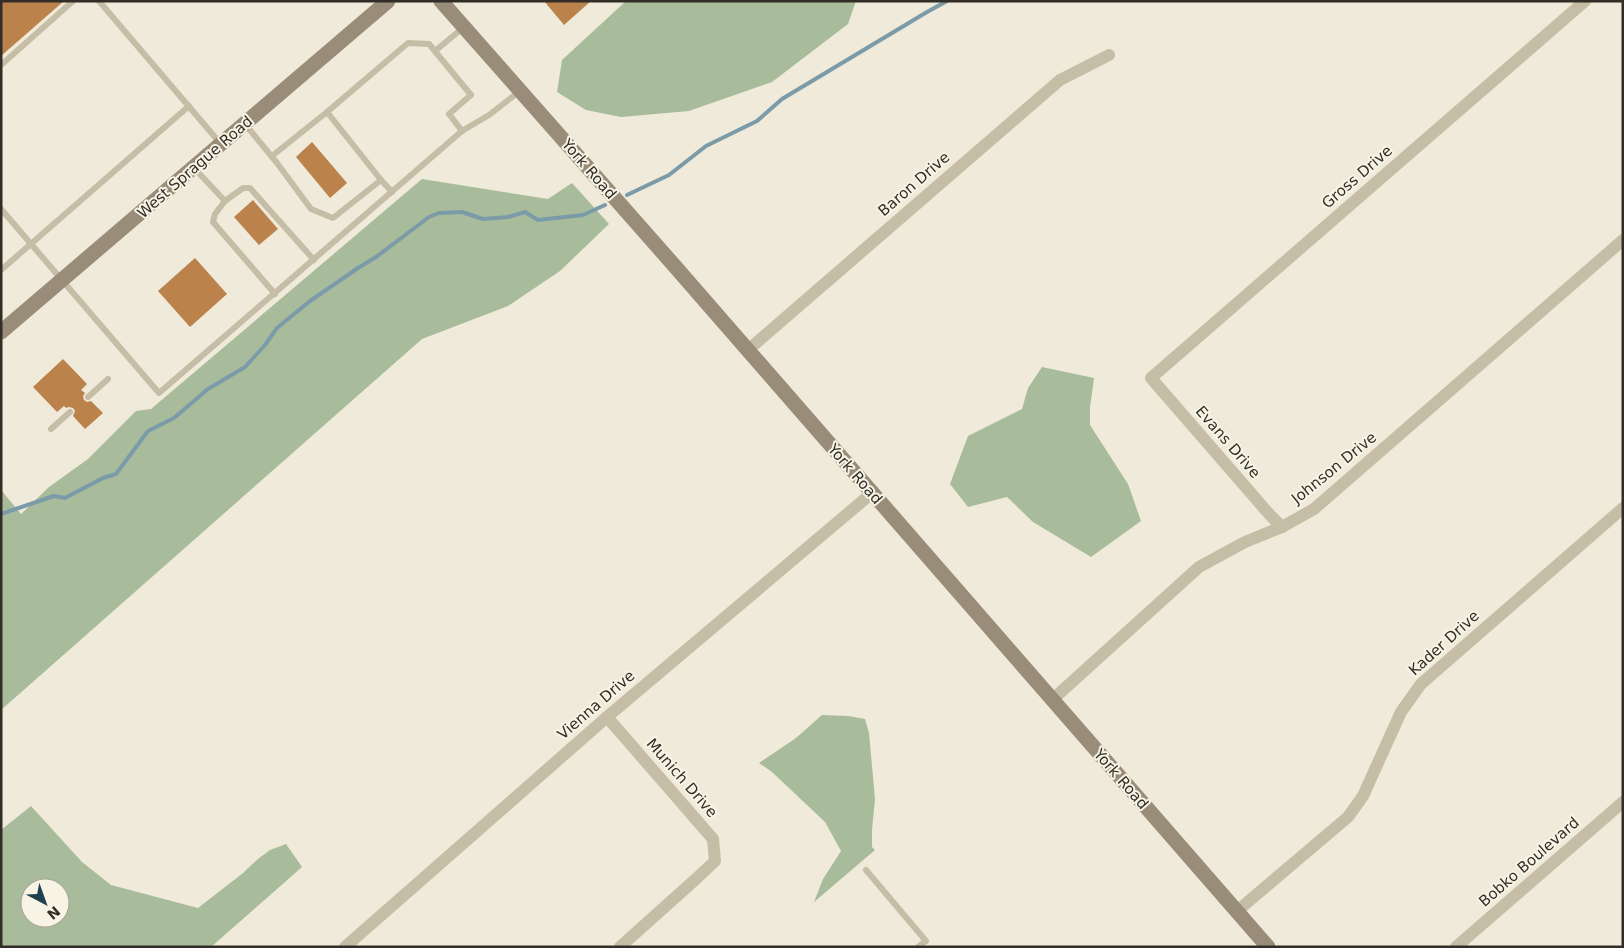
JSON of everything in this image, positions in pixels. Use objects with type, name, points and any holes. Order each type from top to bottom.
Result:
[{"type":"street","name":"West Sprague Road","points":[[1,332],[388,1]]},
{"type":"street","name":"York Road","points":[[441,1],[1268,947]]},
{"type":"street","name":"Gross Drive","points":[[1151,378],[1584,1]]},
{"type":"street","name":"Baron Drive","points":[[748,350],[1060,80],[1109,55]]},
{"type":"street","name":"Johnson Drive","points":[[1052,700],[1199,567],[1245,542],[1282,527],[1314,509],[1623,240]]},
{"type":"street","name":"Evans Drive","points":[[1151,378],[1282,527]]},
{"type":"street","name":"Vienna Drive","points":[[345,947],[607,717],[872,492]]},
{"type":"street","name":"Kader Drive","points":[[1236,912],[1348,817],[1363,796],[1401,712],[1420,684],[1623,508]]},
{"type":"street","name":"Munich Drive","points":[[607,717],[713,839],[715,861],[620,947]]},
{"type":"street","name":"Bobko Boulevard","points":[[1456,947],[1623,802]]},
{"type":"lane","points":[[1,65],[72,1]]},
{"type":"lane","points":[[100,1],[222,144]]},
{"type":"lane","points":[[435,51],[464,27]]},
{"type":"lane","points":[[272,156],[408,43],[429,44],[471,95],[449,114],[462,131]]},
{"type":"lane","points":[[1,210],[159,393],[462,131],[489,116],[520,91]]},
{"type":"lane","points":[[1,270],[189,106]]},
{"type":"lane","points":[[327,112],[392,192]]},
{"type":"lane","points":[[245,124],[278,163],[311,209],[333,218],[381,180]]},
{"type":"lane","points":[[194,168],[225,201]]},
{"type":"lane","points":[[275,294],[213,222],[215,214],[225,201],[243,188],[250,188],[314,260]]},
{"type":"lane","points":[[88,397],[108,379]]},
{"type":"lane","points":[[52,429],[70,412]]},
{"type":"lane","points":[[866,870],[926,940],[918,947]]},
{"type":"green space","points":[[626,1],[856,1],[848,24],[772,82],[689,111],[621,117],[586,110],[557,92],[562,60]]},
{"type":"green space","points":[[422,179],[548,199],[572,183],[609,224],[560,271],[508,306],[422,339],[1,710],[1,490],[21,514],[49,487],[88,459],[136,411],[151,409]]},
{"type":"green space","points":[[1042,367],[1094,378],[1090,407],[1090,425],[1128,484],[1141,521],[1091,557],[1033,522],[1007,497],[968,507],[950,484],[968,436],[1022,409],[1028,388]]},
{"type":"green space","points":[[822,715],[865,719],[869,733],[875,799],[872,847],[875,850],[814,902],[823,879],[841,851],[825,822],[772,772],[759,763],[796,738]]},
{"type":"green space","points":[[31,806],[82,862],[111,885],[198,908],[270,850],[286,844],[302,867],[211,947],[1,947],[1,830]]},
{"type":"building","points":[[1,1],[64,1],[1,56]]},
{"type":"building","points":[[544,1],[591,1],[564,25]]},
{"type":"building","points":[[312,142],[347,183],[330,198],[296,157]]},
{"type":"building","points":[[253,200],[278,229],[259,245],[234,217]]},
{"type":"building","points":[[195,258],[227,294],[190,327],[158,291]]},
{"type":"building","points":[[63,359],[87,384],[81,390],[85,393],[83,396],[84,400],[87,402],[91,401],[103,413],[85,429],[73,416],[75,411],[73,408],[66,408],[64,406],[57,412],[33,387]]},
{"type":"waterway","points":[[627,195],[669,175],[706,146],[757,121],[782,99],[947,1]]},
{"type":"waterway","points":[[1,514],[54,496],[65,498],[103,478],[116,474],[148,431],[174,418],[208,389],[245,367],[265,345],[277,328],[310,301],[376,257],[429,217],[439,213],[462,212],[483,219],[508,217],[525,212],[538,220],[583,215],[605,205]]}]
